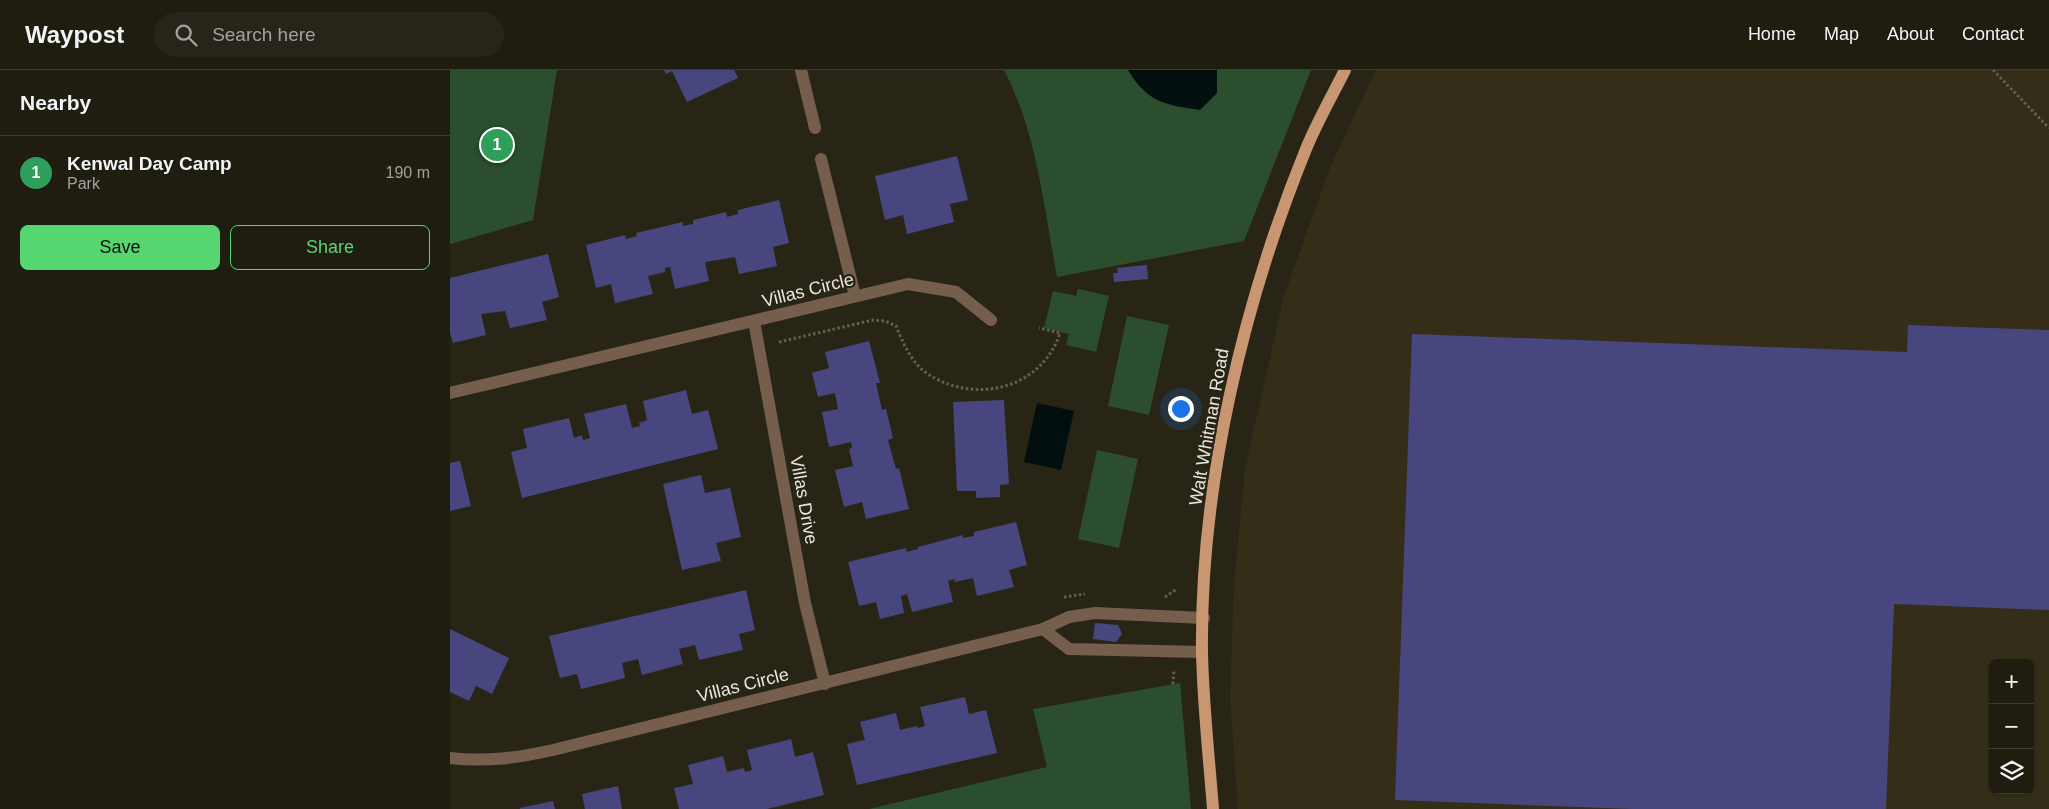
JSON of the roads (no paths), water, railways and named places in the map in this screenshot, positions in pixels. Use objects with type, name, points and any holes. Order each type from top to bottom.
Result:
[{"type":"main road","name":"Walt Whitman Road","points":[[1213,809],[1202,652],[1208,547],[1228,406],[1243,338],[1267,255],[1306,147],[1345,70]]},
{"type":"street","points":[[801,70],[815,128]]},
{"type":"street","points":[[820,159],[855,296]]},
{"type":"street","name":"Villas Circle","points":[[450,394],[908,284],[956,292],[991,320]]},
{"type":"street","name":"Villas Drive","points":[[754,321],[805,602],[825,684]]},
{"type":"street","name":"Villas Circle","points":[[450,758],[470,760],[511,759],[825,684],[1042,629],[1069,617],[1095,613],[1204,618]]},
{"type":"street","points":[[1042,629],[1069,649],[1202,652]]},
{"type":"place","name":"Kenwal Day Camp","points":[[497,145]]}]
